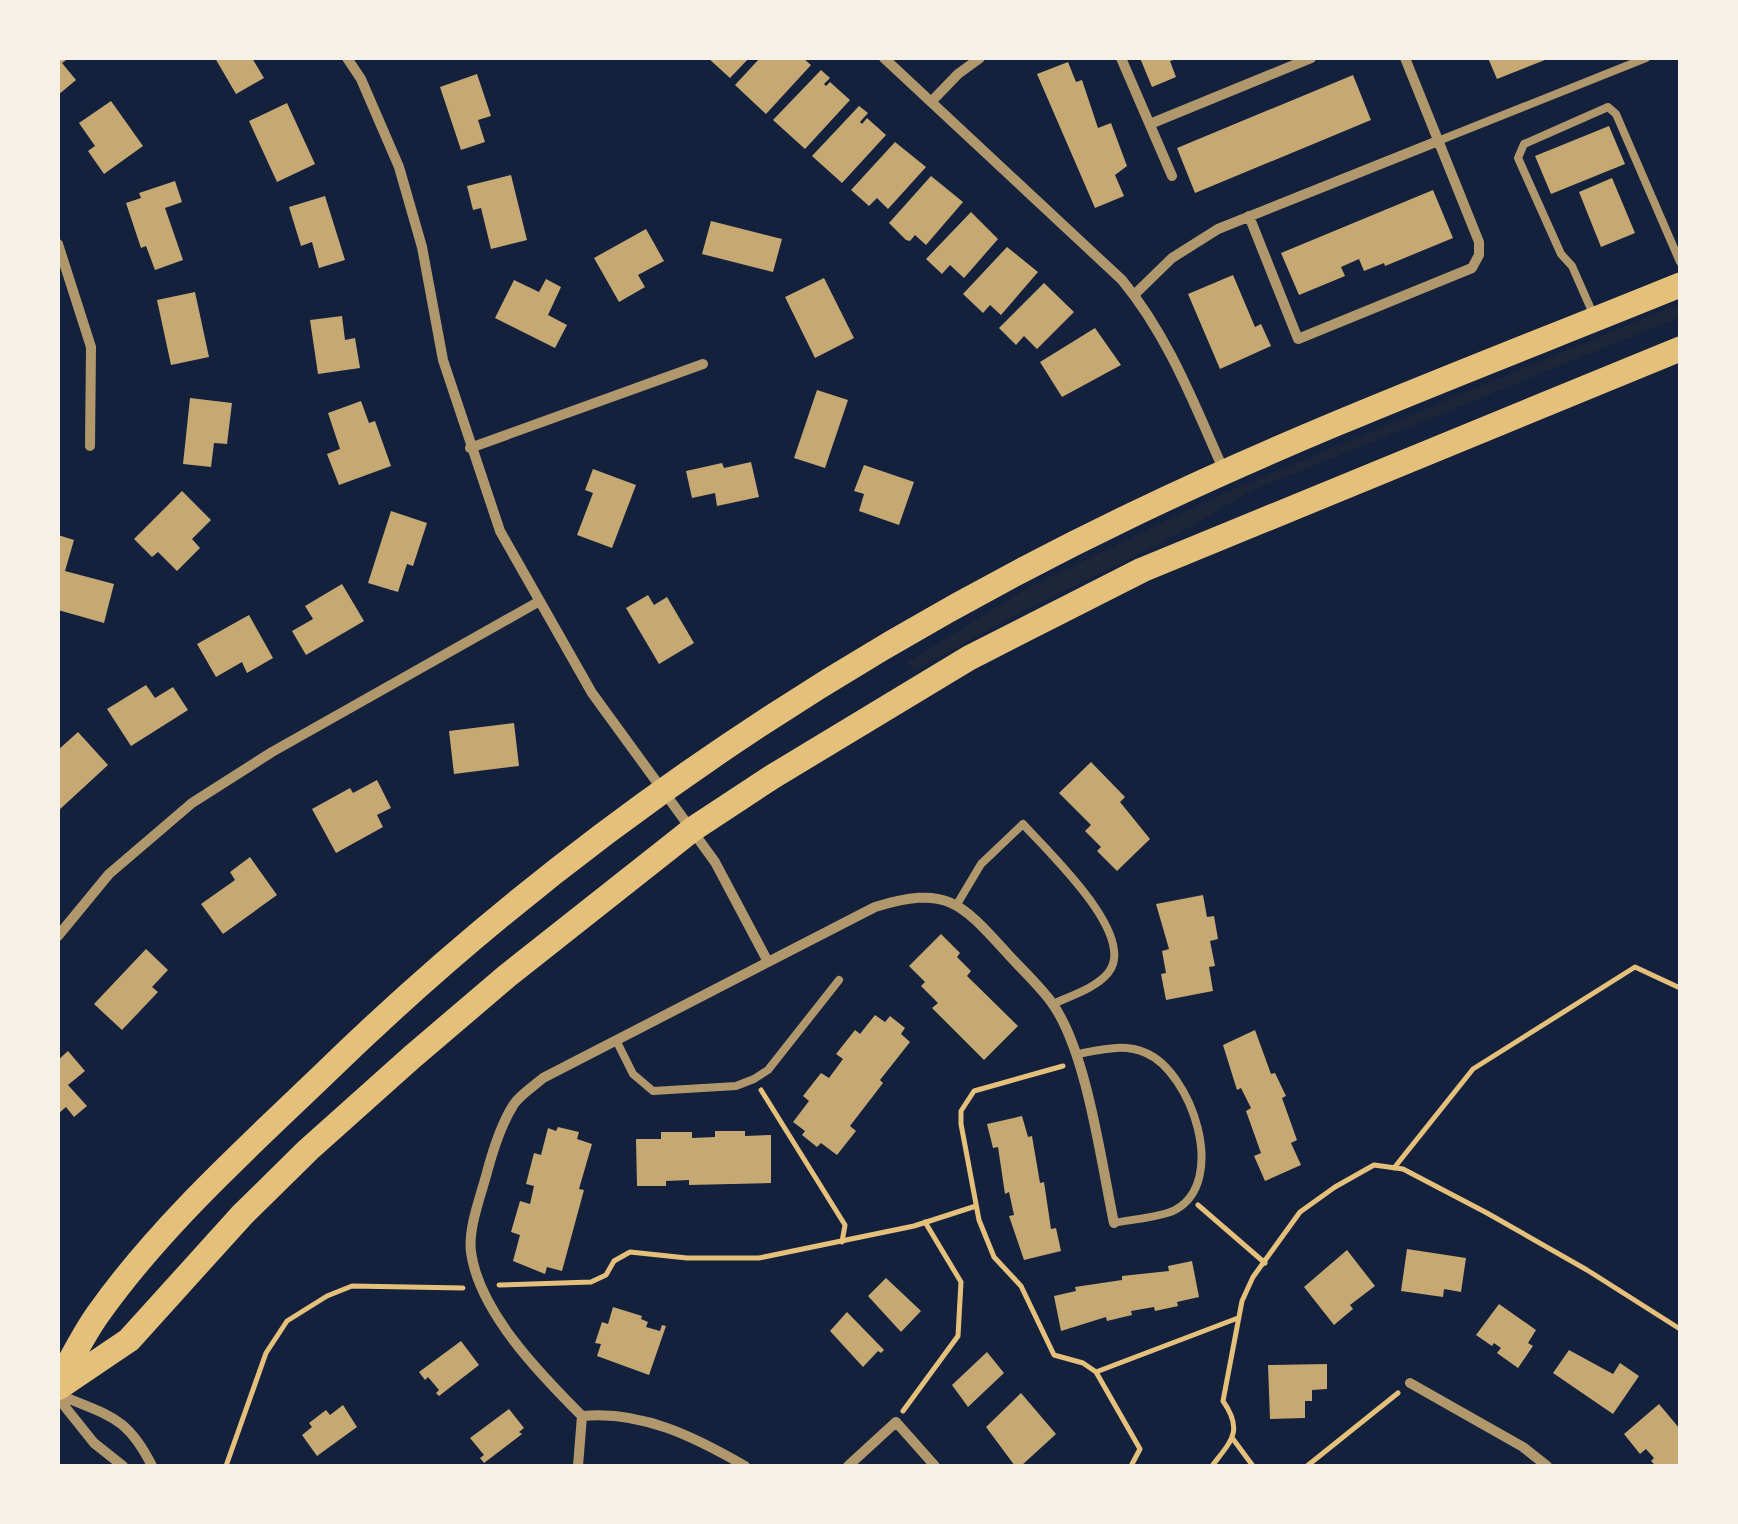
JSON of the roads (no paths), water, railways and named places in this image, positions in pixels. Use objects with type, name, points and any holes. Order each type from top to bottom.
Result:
[{"type":"main road","points":[[58,1391],[97,1315],[152,1248],[242,1154],[358,1040],[464,944],[662,788],[814,690],[965,601],[1136,512],[1224,472],[1680,285]]},
{"type":"main road","points":[[58,1391],[129,1340],[268,1189],[412,1057],[507,976],[693,829],[871,715],[1043,617],[1215,538],[1680,349]]},
{"type":"street","points":[[347,58],[399,167],[422,246],[443,360],[500,531],[592,693],[715,862],[767,960]]},
{"type":"street","points":[[884,58],[1134,295],[1170,349],[1224,472]]},
{"type":"street","points":[[931,102],[980,58]]},
{"type":"street","points":[[1122,58],[1172,176]]},
{"type":"street","points":[[1150,124],[1311,58]]},
{"type":"street","points":[[1249,216],[1298,339],[1472,268],[1479,254],[1479,242],[1405,58]]},
{"type":"street","points":[[1134,295],[1195,240],[1438,141]]},
{"type":"street","points":[[58,244],[90,347],[90,446]]},
{"type":"street","points":[[470,448],[703,364]]},
{"type":"street","points":[[58,936],[110,874],[192,803],[272,752],[538,602]]},
{"type":"street","points":[[578,1466],[582,1416],[534,1368],[481,1288],[471,1251],[491,1157],[515,1102],[543,1078],[875,907],[911,896],[938,897],[971,913],[1053,1004],[1078,1058],[1114,1223]]},
{"type":"street","points":[[1410,1383],[1523,1447],[1548,1466]]},
{"type":"street","points":[[58,1391],[94,1443],[124,1466]]},
{"type":"street","points":[[58,1391],[113,1416],[138,1439],[152,1466]]},
{"type":"street","points":[[582,1416],[609,1413],[637,1418],[699,1440],[745,1466]]},
{"type":"street","points":[[848,1466],[896,1422],[936,1466]]},
{"type":"lane","points":[[1438,141],[1646,58]]},
{"type":"lane","points":[[1595,319],[1572,266],[1560,254],[1518,158],[1524,144],[1608,107],[1616,114],[1680,262]]},
{"type":"lane","points":[[956,906],[982,864],[1023,824],[1102,914],[1112,936],[1114,956],[1110,972],[1053,1004]]},
{"type":"lane","points":[[616,1040],[634,1074],[652,1091],[736,1086],[768,1070],[839,980]]},
{"type":"lane","points":[[1078,1058],[1117,1047],[1147,1053],[1179,1086],[1200,1136],[1202,1169],[1188,1197],[1174,1210],[1114,1223]]}]
